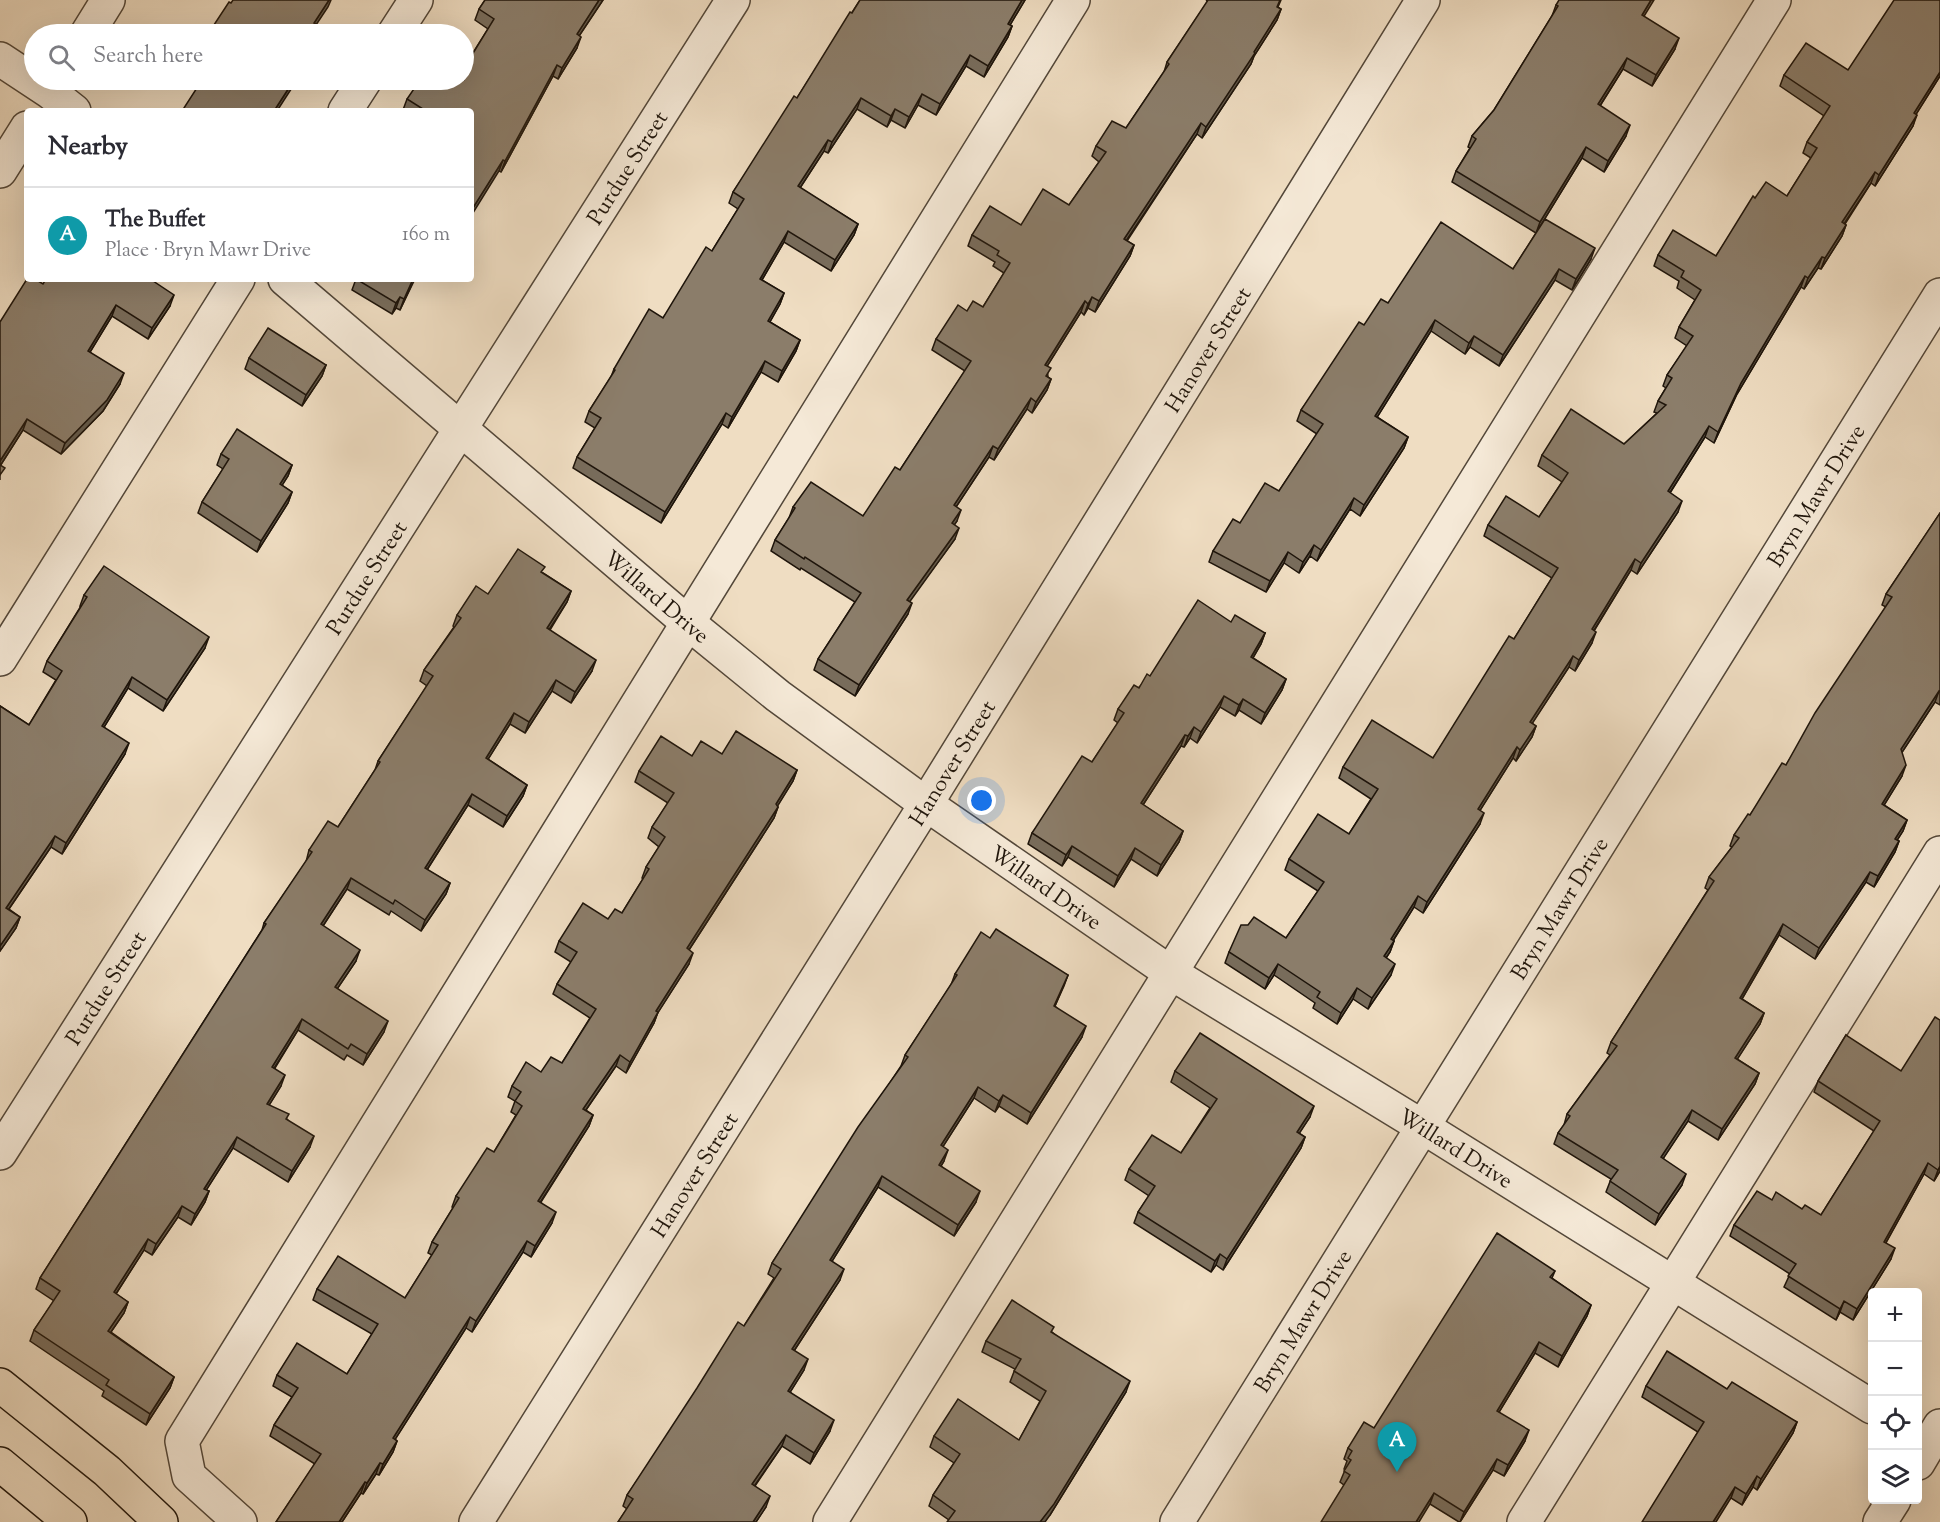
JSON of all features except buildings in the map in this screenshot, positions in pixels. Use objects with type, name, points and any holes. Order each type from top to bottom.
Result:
[{"type":"main road","points":[[0,1385],[107,1471],[161,1522]]},
{"type":"main road","points":[[0,1464],[70,1522]]},
{"type":"street","points":[[93,24],[108,0]]},
{"type":"street","points":[[400,24],[416,0]]},
{"type":"street","name":"Purdue Street","points":[[0,1153],[733,0]]},
{"type":"street","points":[[240,1522],[189,1476],[182,1441],[1073,0]]},
{"type":"street","name":"Hanover Street","points":[[476,1522],[926,804],[1423,0]]},
{"type":"street","points":[[830,1522],[1774,0]]},
{"type":"street","points":[[0,59],[24,76]]},
{"type":"street","points":[[347,108],[359,90]]},
{"type":"street","points":[[0,171],[24,133]]},
{"type":"street","points":[[0,659],[236,282]]},
{"type":"street","name":"Willard Drive","points":[[289,282],[687,622],[778,696],[926,804],[1171,973],[1674,1282],[1868,1404]]},
{"type":"street","name":"Bryn Mawr Drive","points":[[1177,1522],[1940,295]]},
{"type":"street","points":[[1524,1522],[1940,853]]},
{"type":"street","points":[[1880,1522],[1891,1504]]},
{"type":"place","name":"The Buffet","points":[[1397,1472]]}]
